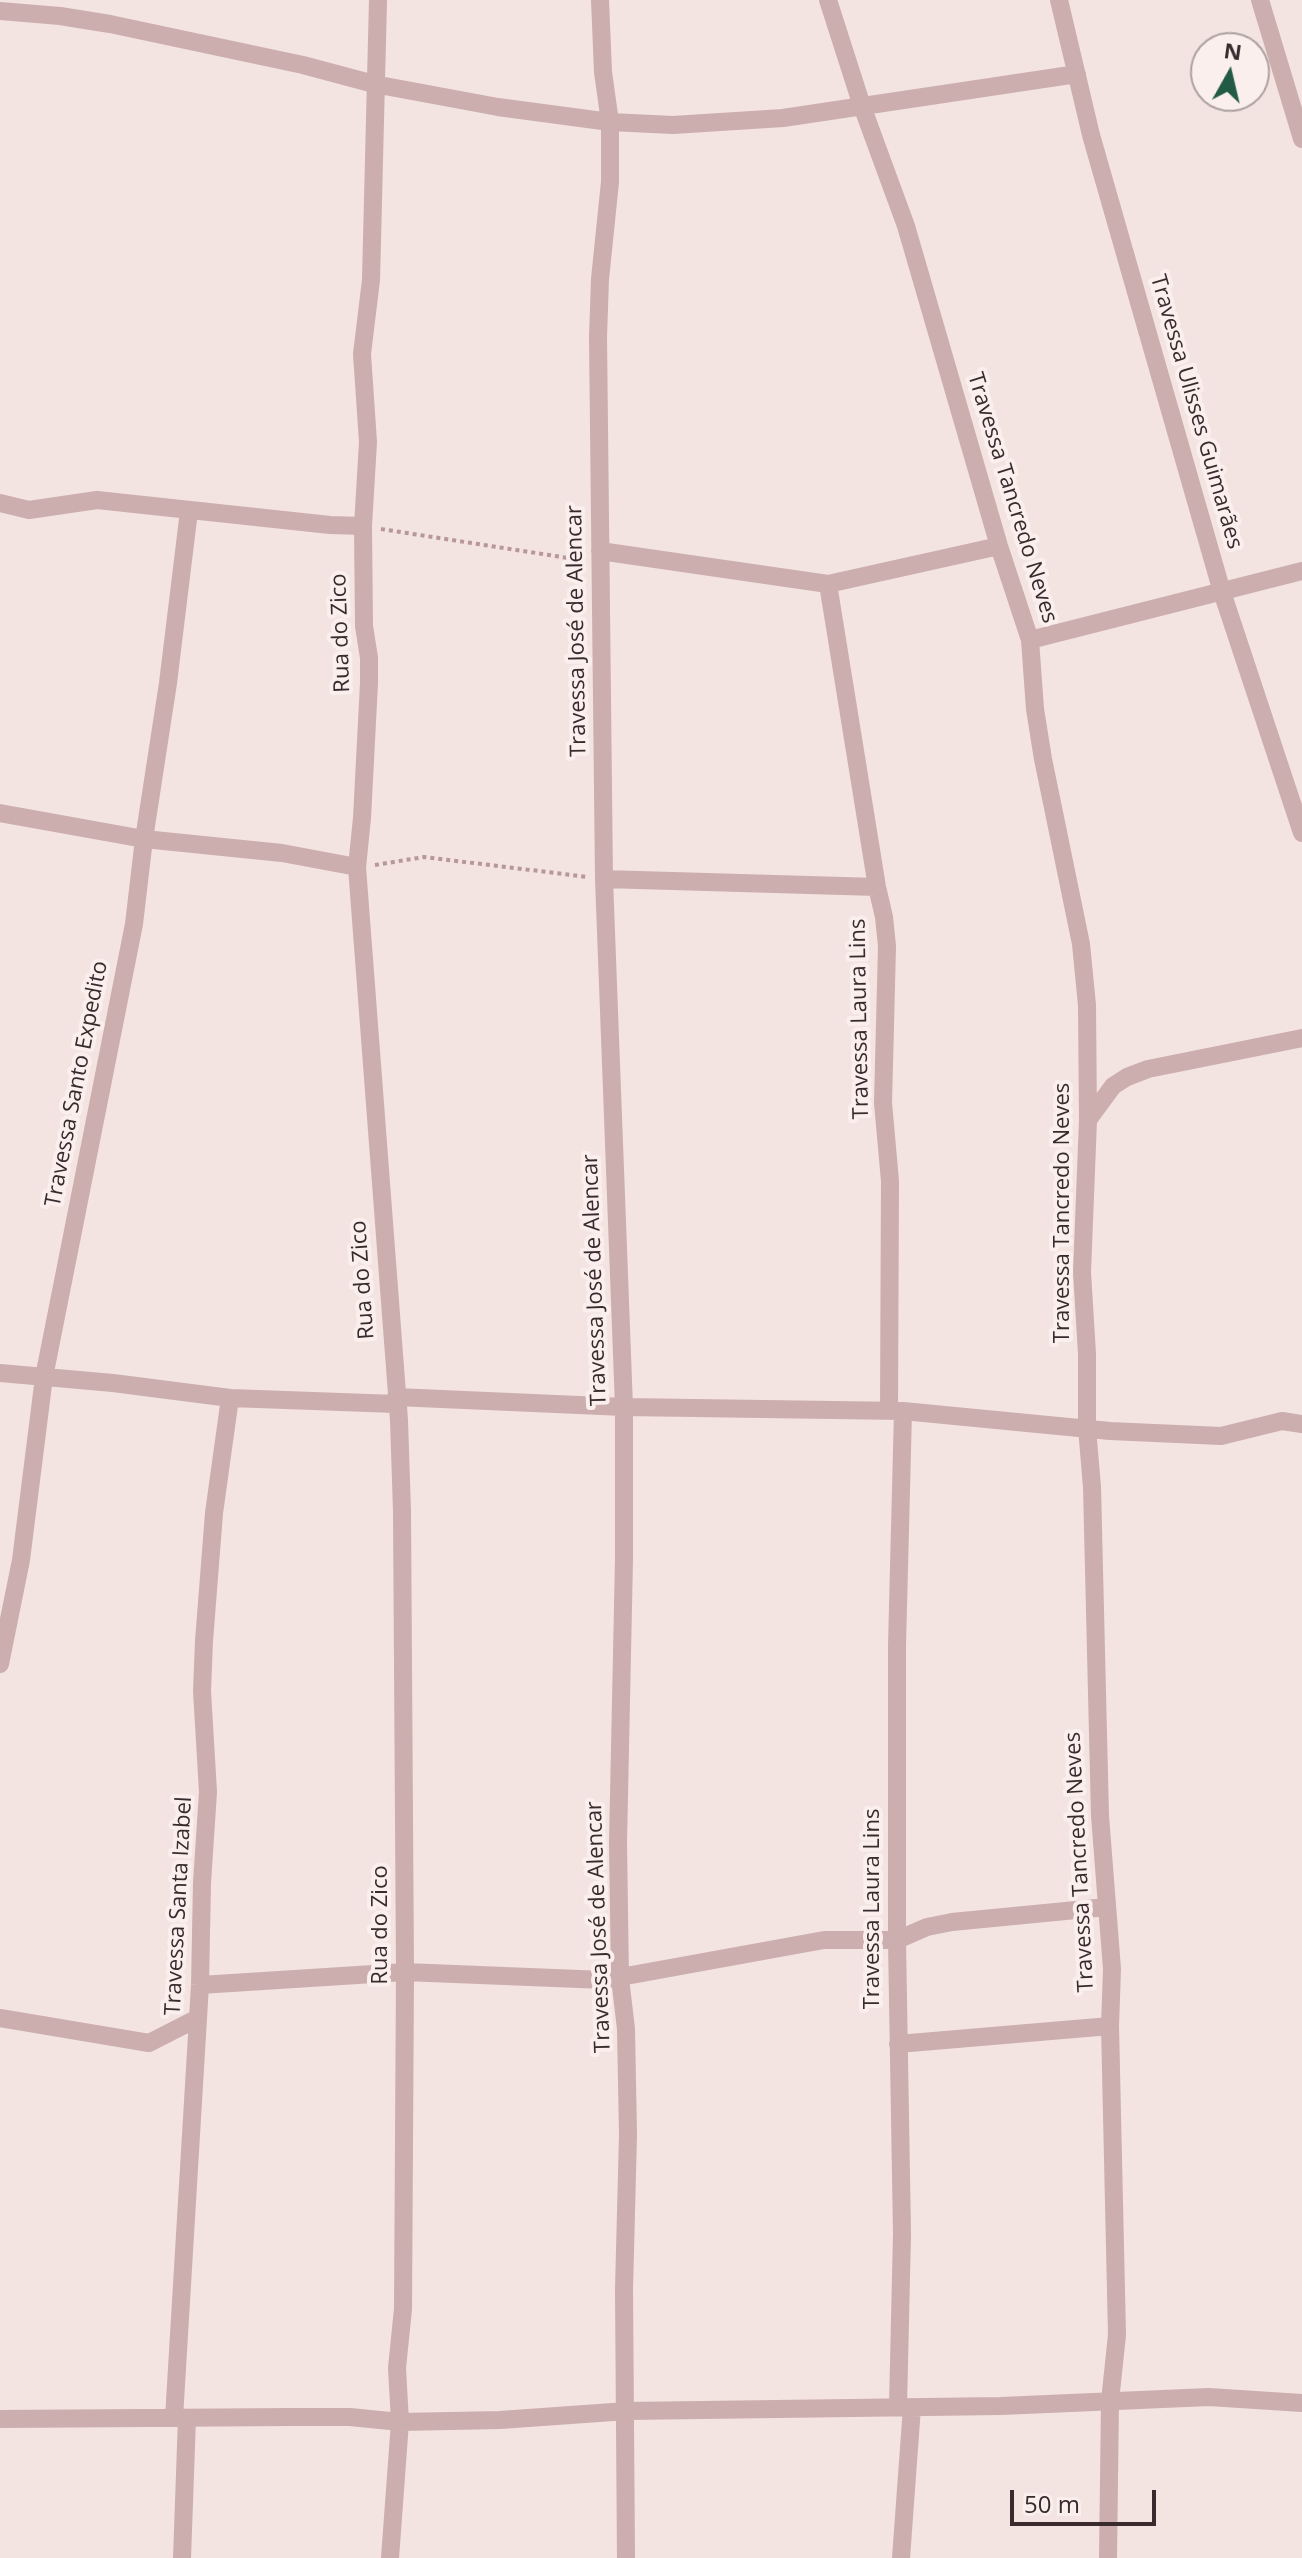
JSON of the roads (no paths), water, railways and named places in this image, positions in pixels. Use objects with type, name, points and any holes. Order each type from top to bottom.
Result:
[{"type":"street","name":"Rua do Zico","points":[[378,0],[371,280],[362,354],[368,442],[363,526],[364,626],[369,683],[357,867],[401,1446],[405,1650],[403,2309],[397,2368],[400,2422],[390,2558]]},
{"type":"street","name":"Travessa José de Alencar","points":[[600,0],[603,72],[610,122],[610,182],[598,337],[604,879],[624,1407],[618,1843],[620,1978],[626,2029],[628,2135],[624,2289],[626,2558]]},
{"type":"street","name":"Travessa Tancredo Neves","points":[[828,0],[862,106],[906,226],[999,546],[1030,640],[1035,709],[1043,759],[1081,944],[1087,1005],[1088,1120],[1082,1272],[1092,1487],[1100,1816],[1112,1969],[1110,2026],[1117,2335],[1110,2401],[1108,2558]]},
{"type":"street","name":"Travessa Ulisses Guimarães","points":[[1059,0],[1091,135],[1222,592],[1302,833]]},
{"type":"street","points":[[1260,0],[1302,139]]},
{"type":"street","points":[[0,11],[110,24],[303,65],[374,84],[498,107],[610,122],[673,125],[795,117],[1077,74]]},
{"type":"street","points":[[0,503],[29,510],[97,500],[363,526]]},
{"type":"street","name":"Travessa Santo Expedito","points":[[0,1664],[21,1560],[44,1377],[134,924],[189,511]]},
{"type":"street","points":[[600,557],[828,584],[999,546]]},
{"type":"street","points":[[1030,640],[1302,571]]},
{"type":"street","name":"Travessa Laura Lins","points":[[828,584],[887,946],[883,1103],[890,1181],[896,1411],[897,1940],[905,2406],[901,2558]]},
{"type":"street","points":[[0,813],[144,839],[282,853],[357,867]]},
{"type":"street","points":[[604,879],[877,887]]},
{"type":"street","points":[[1088,1120],[1113,1086],[1127,1077],[1148,1069],[1302,1038]]},
{"type":"street","points":[[0,1373],[230,1398],[896,1411],[1221,1436],[1282,1421],[1302,1424]]},
{"type":"street","name":"Travessa Santa Izabel","points":[[182,2558],[180,2418],[208,1792],[202,1691],[204,1641],[214,1513],[230,1398]]},
{"type":"street","points":[[200,1985],[405,1972],[590,1981],[824,1940],[897,1940],[927,1927],[952,1922],[1107,1907]]},
{"type":"street","points":[[0,2018],[149,2043],[198,2018]]},
{"type":"street","points":[[898,2044],[1110,2026]]},
{"type":"street","points":[[0,2419],[350,2417],[400,2422],[500,2420],[627,2411],[1209,2397],[1302,2403]]}]
